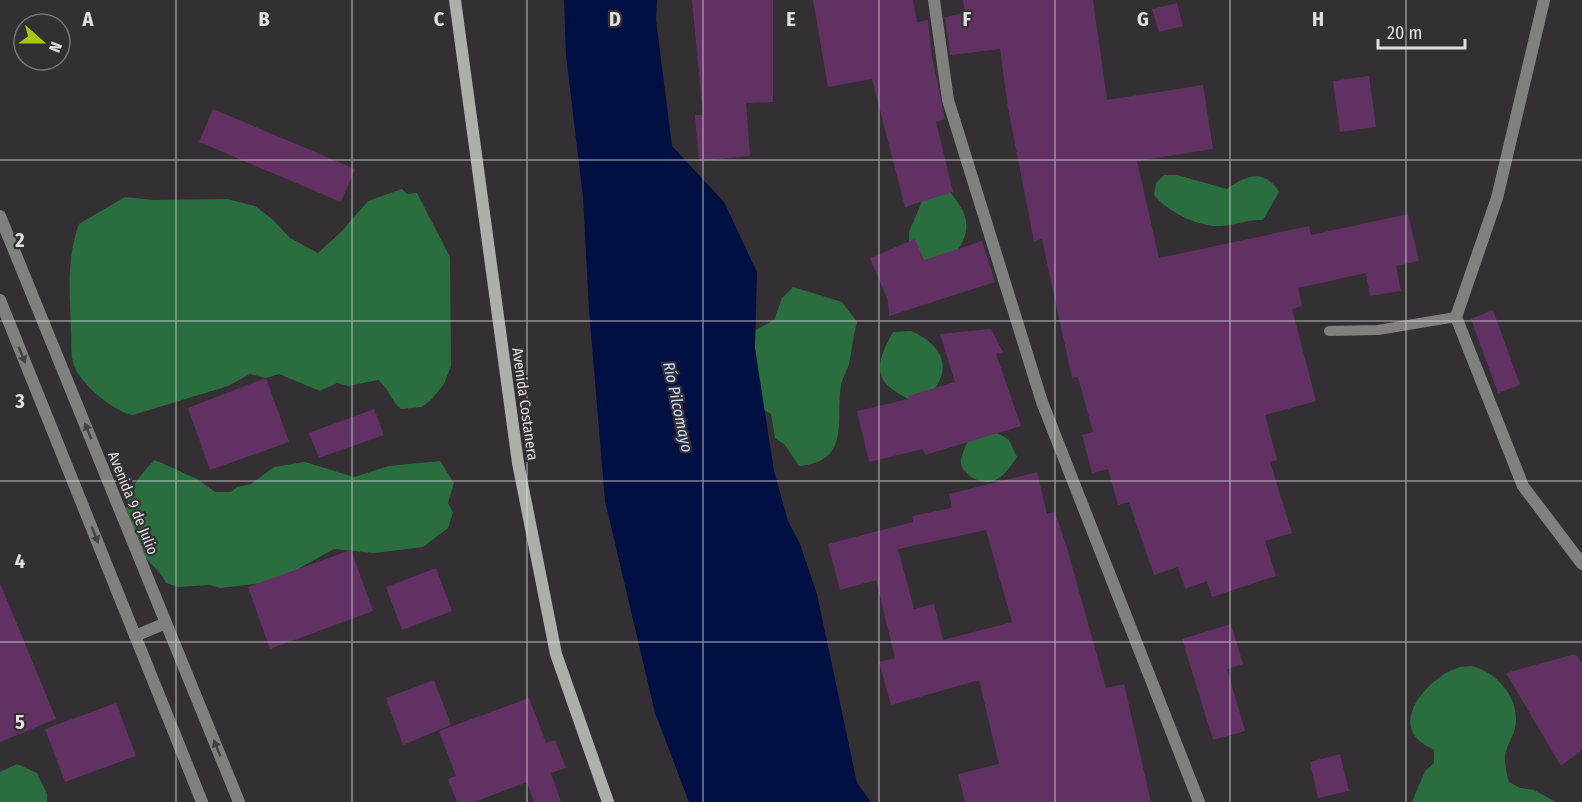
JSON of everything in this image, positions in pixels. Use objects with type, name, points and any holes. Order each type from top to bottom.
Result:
[{"type":"street","name":"Avenida Costanera","points":[[454,0],[518,463],[556,654],[608,802]]},
{"type":"street","points":[[934,0],[948,100],[1042,402],[1199,802]]},
{"type":"street","points":[[1544,0],[1497,198],[1456,317],[1523,486],[1582,564]]},
{"type":"street","name":"Avenida 9 de Julio","points":[[0,216],[239,802]]},
{"type":"street","points":[[0,300],[202,802]]},
{"type":"street","points":[[135,636],[166,623]]},
{"type":"lane","points":[[1329,331],[1378,330],[1456,317]]},
{"type":"green space","points":[[1164,175],[1177,175],[1227,189],[1249,177],[1262,177],[1274,185],[1279,192],[1263,220],[1212,226],[1175,213],[1154,195],[1156,183]]},
{"type":"green space","points":[[402,189],[407,194],[417,193],[450,257],[451,366],[444,384],[422,407],[401,409],[378,380],[348,386],[337,383],[320,391],[279,374],[266,378],[250,374],[228,386],[133,415],[116,408],[97,395],[76,370],[72,354],[70,290],[70,263],[75,237],[79,224],[125,197],[154,200],[227,199],[255,206],[272,219],[290,238],[318,253],[341,232],[368,201]]},
{"type":"green space","points":[[926,192],[950,192],[961,208],[966,221],[965,236],[956,253],[928,266],[909,245],[909,232]]},
{"type":"green space","points":[[793,287],[842,302],[857,322],[849,364],[842,380],[838,436],[834,447],[827,456],[816,463],[799,466],[785,445],[775,438],[771,414],[760,408],[752,332],[774,320],[782,298]]},
{"type":"green space","points":[[911,331],[934,346],[942,360],[943,369],[936,387],[917,403],[893,390],[881,376],[880,368],[881,358],[893,332]]},
{"type":"green space","points":[[992,430],[1009,440],[1017,457],[1001,477],[984,482],[974,479],[966,472],[961,464],[961,458],[968,441]]},
{"type":"green space","points":[[155,460],[197,479],[215,492],[231,492],[237,487],[251,484],[274,467],[305,462],[354,477],[389,466],[440,461],[454,483],[448,503],[453,512],[448,528],[423,547],[374,553],[334,549],[298,569],[263,583],[220,588],[209,585],[178,587],[166,583],[160,573],[137,549],[128,533],[126,510],[128,499],[139,477]]},
{"type":"green space","points":[[1471,666],[1490,674],[1498,681],[1511,698],[1514,707],[1515,728],[1505,755],[1509,782],[1520,788],[1534,790],[1556,802],[1412,802],[1425,771],[1434,763],[1434,750],[1415,736],[1411,726],[1411,716],[1415,705],[1429,686],[1439,678],[1459,667]]},
{"type":"green space","points":[[17,764],[37,773],[47,794],[47,802],[0,802],[0,772]]},
{"type":"water","name":"Río Pilcomayo","points":[[564,0],[657,0],[656,20],[672,146],[724,202],[757,272],[755,348],[774,471],[788,521],[800,544],[817,594],[857,783],[871,802],[689,802],[655,713],[605,501],[589,310],[583,197],[566,56]]},
{"type":"building","points":[[692,0],[773,0],[773,102],[746,103],[750,156],[699,161],[695,115],[703,115]]},
{"type":"building","points":[[813,0],[913,0],[917,22],[928,20],[932,57],[945,119],[936,122],[953,192],[905,207],[872,79],[828,87]]},
{"type":"building","points":[[963,0],[1093,0],[1107,100],[1203,85],[1213,149],[1137,161],[1159,258],[1309,226],[1311,235],[1408,214],[1419,261],[1396,266],[1401,291],[1370,296],[1366,273],[1298,288],[1302,306],[1292,309],[1316,401],[1265,415],[1277,460],[1270,462],[1292,533],[1265,541],[1276,576],[1212,597],[1207,581],[1185,589],[1178,567],[1154,575],[1129,502],[1118,505],[1108,469],[1092,473],[1082,435],[1093,432],[1078,377],[1072,378],[1042,239],[1034,241],[1008,108],[1000,49],[950,55],[945,17],[965,13]]},
{"type":"building","points":[[1177,3],[1183,26],[1159,32],[1152,9]]},
{"type":"building","points":[[1369,76],[1376,127],[1340,132],[1333,81]]},
{"type":"building","points":[[213,109],[355,169],[341,202],[199,142]]},
{"type":"building","points":[[915,239],[924,260],[982,241],[995,282],[889,316],[888,301],[870,258]]},
{"type":"building","points":[[1493,310],[1520,385],[1498,393],[1471,319]]},
{"type":"building","points":[[991,329],[1003,352],[996,354],[1021,426],[925,455],[923,449],[869,462],[857,411],[909,399],[908,396],[955,382],[940,334]]},
{"type":"building","points":[[266,378],[289,442],[210,470],[188,408]]},
{"type":"building","points":[[374,409],[384,435],[319,458],[309,433]]},
{"type":"building","points":[[1037,472],[1047,514],[1055,512],[1067,548],[1106,688],[1124,684],[1151,802],[965,802],[958,774],[999,764],[979,680],[891,705],[879,662],[895,658],[876,580],[840,590],[828,544],[913,522],[912,516],[952,508],[949,494]],"holes":[[[986,530],[1012,622],[943,640],[934,604],[914,609],[898,549]]]},
{"type":"building","points":[[351,550],[373,611],[270,649],[248,587]]},
{"type":"building","points":[[436,568],[452,611],[402,630],[386,587]]},
{"type":"building","points":[[0,583],[56,719],[0,742]]},
{"type":"building","points":[[1231,624],[1243,664],[1227,669],[1245,731],[1213,740],[1182,639]]},
{"type":"building","points":[[1575,654],[1582,663],[1582,750],[1561,766],[1506,673]]},
{"type":"building","points":[[434,680],[451,725],[403,745],[386,698]]},
{"type":"building","points":[[529,698],[546,743],[555,740],[566,768],[551,773],[561,802],[534,802],[527,782],[474,802],[457,802],[448,779],[456,776],[439,731]]},
{"type":"building","points":[[116,703],[136,756],[65,782],[45,729]]},
{"type":"building","points":[[1340,754],[1349,791],[1318,798],[1310,762]]}]
